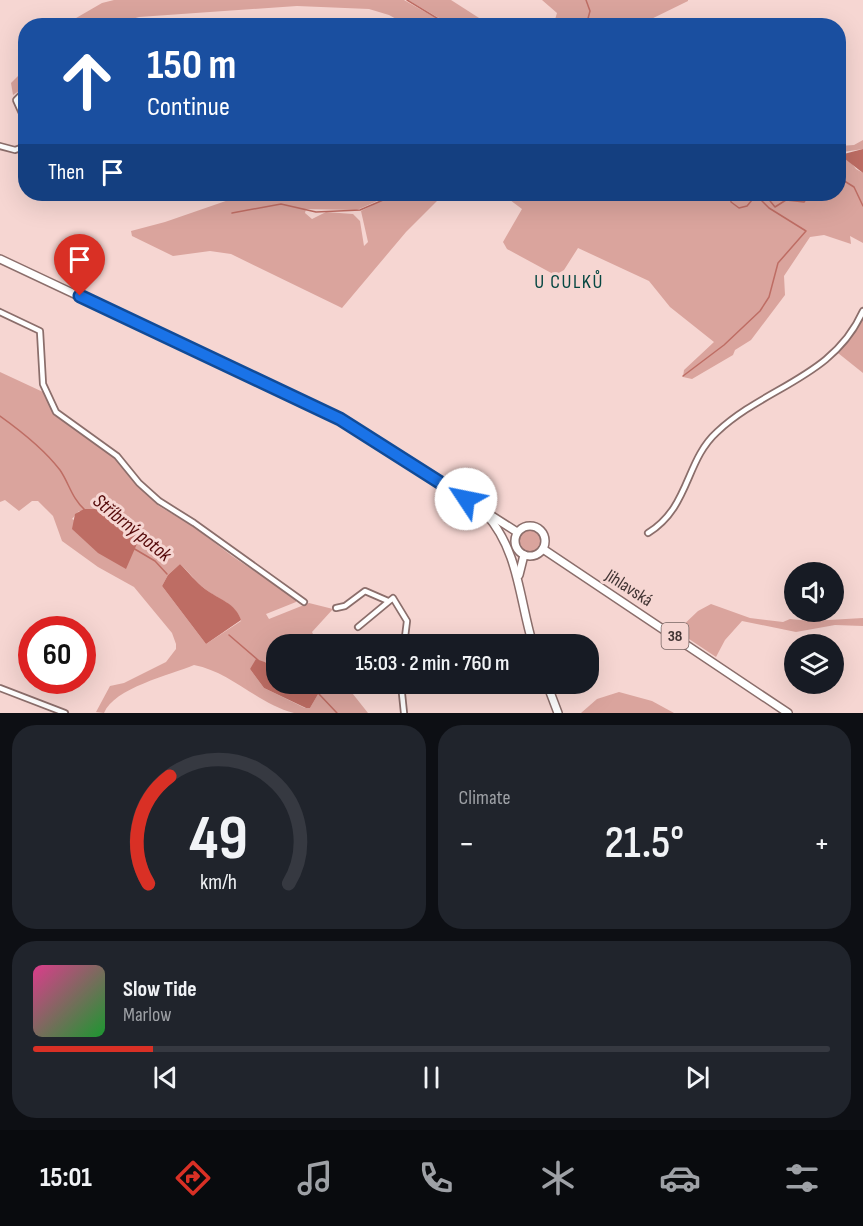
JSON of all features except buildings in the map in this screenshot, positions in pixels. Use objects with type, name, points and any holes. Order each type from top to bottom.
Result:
[{"type":"main road","name":"38","points":[[0,259],[331,414],[393,451],[517,532],[526,526],[538,528],[545,539],[543,549]]},
{"type":"main road","points":[[475,505],[493,523],[506,543],[519,584],[530,634]]},
{"type":"main road","points":[[517,532],[516,547],[524,555],[534,556],[543,549]]},
{"type":"main road","name":"Jihlavská","points":[[543,549],[788,713]]},
{"type":"main road","points":[[519,584],[524,555]]},
{"type":"main road","points":[[551,694],[558,713]]},
{"type":"street","points":[[0,146],[18,149]]},
{"type":"street","points":[[648,533],[660,526],[675,507],[700,455],[718,431],[828,360],[849,337],[863,311]]},
{"type":"street","points":[[0,312],[40,331],[45,393],[50,404],[64,420],[111,450],[159,501],[304,602]]},
{"type":"street","points":[[336,608],[345,606],[365,591],[388,601]]},
{"type":"street","points":[[358,627],[393,598],[405,617],[404,634]]},
{"type":"street","points":[[0,688],[65,713]]},
{"type":"street","points":[[402,694],[404,713]]},
{"type":"shaded area","points":[[114,0],[404,0],[436,18],[394,18],[369,9],[297,6],[136,18],[76,18],[102,3]]},
{"type":"shaded area","points":[[408,0],[451,0],[479,18],[439,18]]},
{"type":"shaded area","points":[[542,0],[688,0],[653,18],[555,18],[557,13]]},
{"type":"shaded area","points":[[18,76],[18,92],[13,95],[11,83]]},
{"type":"shaded area","points":[[863,140],[863,149],[846,152],[846,146],[854,145]]},
{"type":"shaded area","points":[[846,156],[856,169],[863,173],[863,243],[850,236],[851,244],[824,235],[810,237],[784,276],[785,295],[751,340],[735,350],[733,355],[692,379],[683,377],[684,370],[714,342],[670,307],[649,281],[578,248],[564,270],[555,275],[507,249],[503,242],[522,209],[511,201],[846,201]]},
{"type":"shaded area","points":[[226,201],[377,201],[357,210],[306,209],[305,213],[312,219],[326,212],[353,214],[360,221],[364,246],[368,242],[361,211],[380,201],[437,201],[406,232],[342,308],[231,254],[210,251],[173,256],[132,236],[131,231]]},
{"type":"shaded area","points":[[863,316],[863,373],[838,353]]},
{"type":"shaded area","points":[[0,372],[43,392],[54,415],[113,455],[139,487],[159,506],[194,527],[296,599],[296,602],[266,614],[269,619],[309,603],[333,609],[312,632],[313,634],[266,634],[266,662],[250,669],[266,689],[266,694],[276,694],[305,708],[310,708],[318,694],[353,694],[368,713],[294,713],[268,703],[220,674],[194,665],[131,689],[110,704],[104,713],[96,712],[110,686],[124,683],[166,662],[176,649],[172,633],[134,587],[98,567],[62,541],[53,516],[38,501],[32,501],[19,511],[5,500],[0,502]],"holes":[[[79,511],[143,530],[134,549],[72,519]],[[180,564],[199,583],[231,606],[241,621],[206,644],[162,586],[168,575]]]},
{"type":"shaded area","points":[[530,529],[535,530],[541,536],[541,546],[535,552],[530,553],[525,552],[519,546],[518,541],[519,536],[525,530]]},
{"type":"shaded area","points":[[711,604],[750,618],[783,622],[844,622],[844,619],[863,618],[863,626],[835,625],[796,632],[742,621],[725,640],[716,657],[677,631],[698,611]]},
{"type":"shaded area","points":[[619,692],[652,701],[674,713],[581,713],[597,699]]},
{"type":"water","points":[[863,149],[863,173],[846,160],[846,153]]},
{"type":"water","points":[[84,509],[96,509],[143,530],[126,569],[98,553],[72,529],[75,514]]},
{"type":"water","points":[[180,564],[205,589],[231,605],[241,620],[206,644],[162,586],[168,575]]},
{"type":"water","points":[[256,659],[266,662],[266,689],[264,688],[250,669]]},
{"type":"water","points":[[277,694],[318,694],[310,708]]},
{"type":"waterway","points":[[407,0],[437,18]]},
{"type":"waterway","points":[[586,0],[590,11],[588,18]]},
{"type":"waterway","points":[[846,182],[854,187],[863,206]]},
{"type":"waterway","points":[[232,213],[281,204],[316,212],[360,210],[381,201]]},
{"type":"waterway","points":[[731,201],[739,208],[747,206],[751,201]]},
{"type":"waterway","points":[[683,376],[724,345],[760,311],[769,297],[778,263],[806,231],[769,208],[762,201]]},
{"type":"waterway","points":[[770,201],[775,207],[784,201]]},
{"type":"waterway","points":[[795,201],[805,201]]},
{"type":"waterway","name":"Stříbrný potok","points":[[0,416],[54,462],[77,501],[85,510]]},
{"type":"waterway","name":"Stříbrný potok","points":[[133,548],[155,561],[167,574]]},
{"type":"waterway","name":"Stříbrný potok","points":[[229,635],[258,660]]},
{"type":"waterway","name":"Stříbrný potok","points":[[319,694],[337,713]]},
{"type":"district","name":"U CULKŮ","points":[[569,282]]},
{"type":"route","points":[[80,296],[352,425],[466,499]]}]
